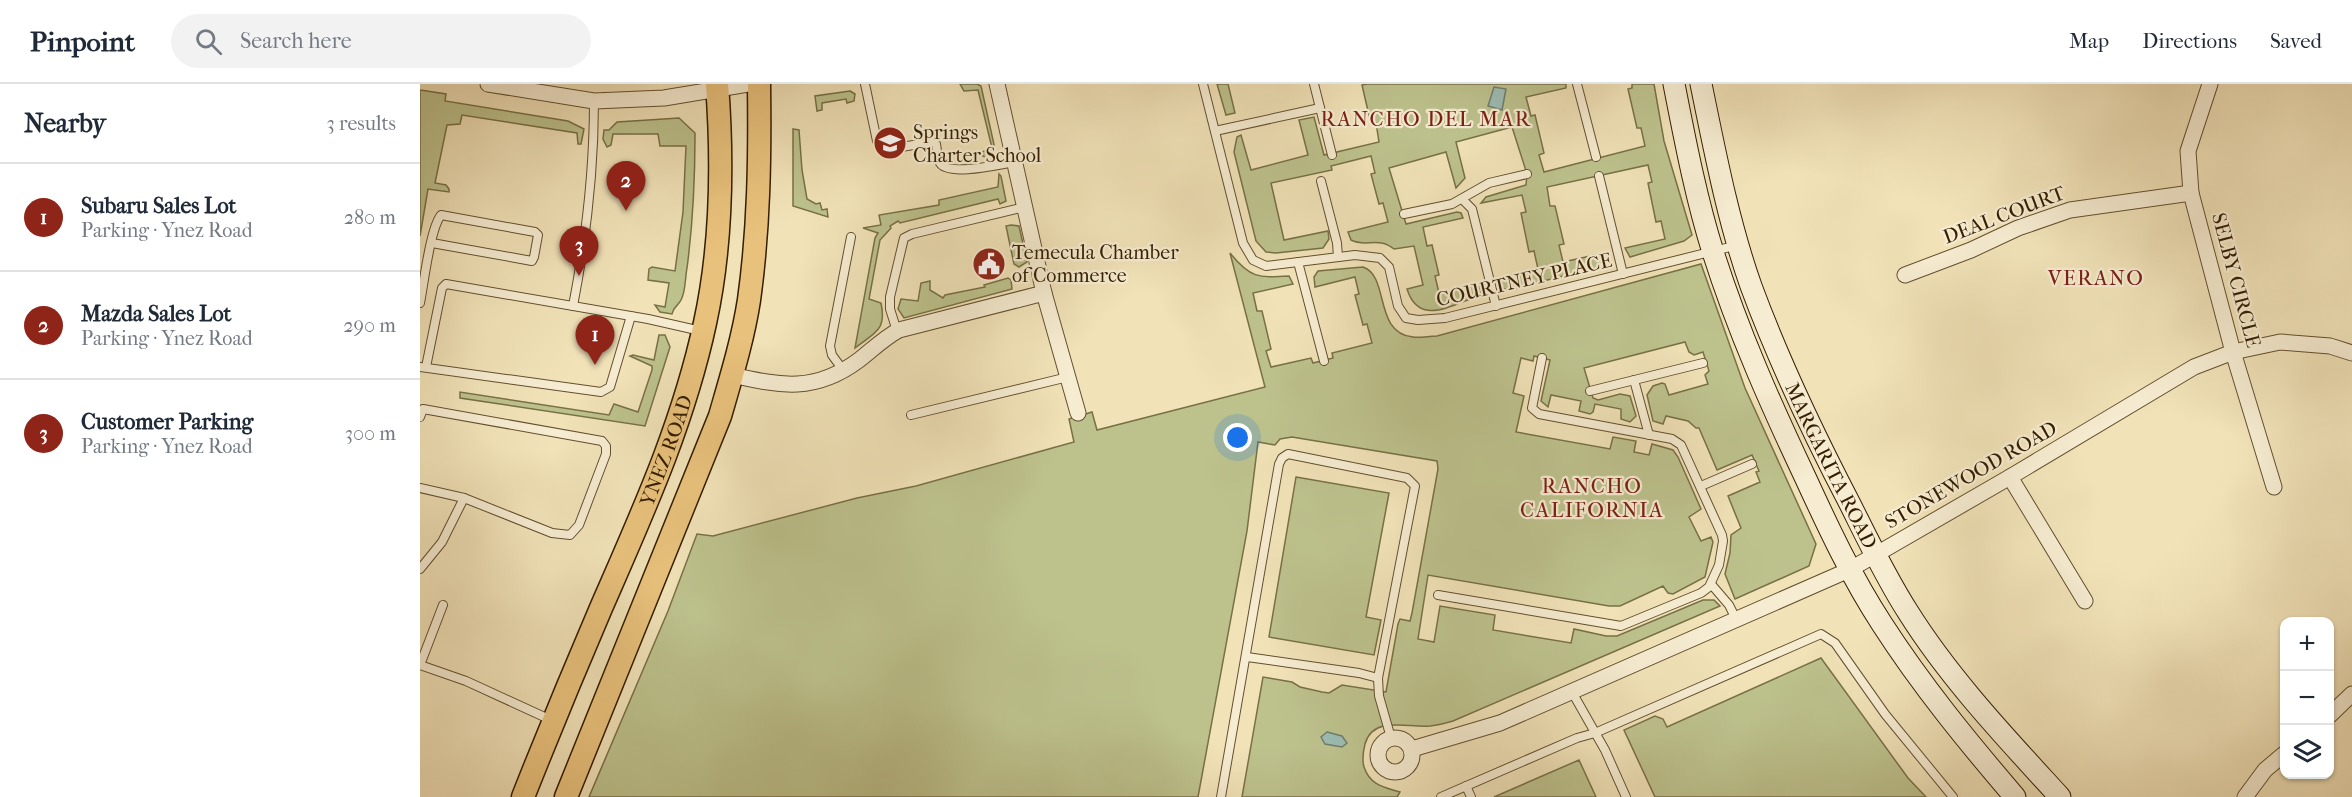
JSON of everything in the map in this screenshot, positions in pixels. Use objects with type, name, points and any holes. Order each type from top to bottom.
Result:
[{"type":"main road","name":"YNEZ ROAD","points":[[566,797],[716,426],[732,375],[749,301],[760,191],[759,84]]},
{"type":"main road","name":"MARGARITA ROAD","points":[[1674,84],[1687,150],[1712,251],[1738,326],[1768,398],[1849,570],[1924,687],[2015,797]]},
{"type":"main road","name":"MARGARITA ROAD","points":[[1701,84],[1719,174],[1750,284],[1793,391],[1875,554],[1908,612],[1954,676],[2060,797]]},
{"type":"main road","name":"YNEZ ROAD","points":[[523,797],[659,477],[684,403],[703,332],[717,246],[721,205],[717,86]]},
{"type":"street","points":[[488,84],[565,93],[594,101],[664,98],[717,86],[748,84]]},
{"type":"street","points":[[997,84],[1044,293],[1078,413]]},
{"type":"street","name":"SELBY CIRCLE","points":[[2210,84],[2188,151],[2191,193],[2233,352],[2274,487]]},
{"type":"street","name":"DEAL COURT","points":[[1905,275],[1971,250],[2018,228],[2070,210],[2191,193]]},
{"type":"street","points":[[732,375],[759,381],[795,385],[812,384],[843,370],[897,331],[1044,293]]},
{"type":"street","name":"STONEWOOD ROAD","points":[[1412,749],[1500,723],[1849,570],[2194,367],[2233,352],[2280,342],[2330,346],[2352,353]]},
{"type":"street","points":[[2010,477],[2085,601]]},
{"type":"street","points":[[2334,711],[2352,694]]},
{"type":"street","points":[[1391,738],[1405,740],[1412,749],[1412,761],[1404,770],[1392,772],[1386,769],[1380,761],[1378,751],[1384,741],[1391,738]]},
{"type":"street","points":[[2245,797],[2265,770],[2280,757]]},
{"type":"lane","points":[[865,84],[877,141],[889,149],[932,142],[936,144],[940,163],[959,170],[1015,162]]},
{"type":"lane","name":"COURTNEY PLACE","points":[[1203,84],[1244,243],[1253,260],[1266,266],[1338,257],[1370,255],[1380,258],[1389,267],[1398,306],[1406,318],[1418,320],[1445,318],[1739,244]]},
{"type":"lane","points":[[1314,84],[1332,155]]},
{"type":"lane","points":[[1577,84],[1596,158]]},
{"type":"lane","points":[[573,306],[584,243],[594,129],[594,101]]},
{"type":"lane","points":[[1215,131],[1320,108]]},
{"type":"lane","points":[[1404,214],[1463,200],[1489,183],[1527,174]]},
{"type":"lane","points":[[1599,176],[1623,274]]},
{"type":"lane","points":[[1321,181],[1337,243],[1338,257]]},
{"type":"lane","points":[[1463,200],[1472,209],[1496,306]]},
{"type":"lane","points":[[897,331],[890,309],[890,297],[904,238],[912,234],[1025,207]]},
{"type":"lane","points":[[420,303],[436,221],[441,216],[535,232],[538,235],[532,261],[432,243]]},
{"type":"lane","points":[[843,370],[832,355],[830,346],[851,237]]},
{"type":"lane","points":[[1298,262],[1323,361]]},
{"type":"lane","points":[[631,316],[610,387],[601,392],[423,367],[442,288],[446,284],[631,316],[703,332]]},
{"type":"lane","points":[[1438,595],[1621,626],[1701,593],[1711,584],[1719,565],[1723,541],[1701,486],[1681,445],[1672,439],[1539,414],[1534,411],[1532,408],[1542,358]]},
{"type":"lane","points":[[1590,391],[1703,363]]},
{"type":"lane","points":[[911,415],[1068,377]]},
{"type":"lane","points":[[1634,380],[1649,435]]},
{"type":"lane","points":[[420,417],[423,409],[602,441],[606,446],[606,454],[579,525],[570,536],[552,532],[464,498],[420,488]]},
{"type":"lane","points":[[1221,797],[1279,464],[1288,454],[1407,478],[1414,486],[1378,678],[1379,696],[1391,738]]},
{"type":"lane","points":[[1701,486],[1752,464]]},
{"type":"lane","points":[[420,569],[442,542],[464,498]]},
{"type":"lane","points":[[1711,584],[1730,604],[1736,619]]},
{"type":"lane","points":[[443,605],[420,665],[466,681],[554,721]]},
{"type":"lane","points":[[1441,797],[1576,738],[1595,733],[1821,634],[1835,643],[1889,720],[1953,797]]},
{"type":"lane","points":[[1247,657],[1359,673],[1378,678]]},
{"type":"lane","points":[[1572,692],[1626,797]]},
{"type":"lane","points":[[1466,786],[1472,797]]},
{"type":"green space","points":[[960,84],[981,86],[995,149],[993,155],[985,157],[981,155],[982,152],[992,148],[978,90],[964,91]]},
{"type":"green space","points":[[1217,84],[1228,84],[1235,113],[1226,115]]},
{"type":"green space","points":[[1566,84],[1566,88],[1526,97],[1531,116],[1535,115],[1544,153],[1539,155],[1544,172],[1645,146],[1641,128],[1637,128],[1628,89],[1632,88],[1632,84],[1654,84],[1664,141],[1692,235],[1684,241],[1630,257],[1625,248],[1665,239],[1661,221],[1656,222],[1648,183],[1652,182],[1648,165],[1547,187],[1550,206],[1555,206],[1564,244],[1559,245],[1563,262],[1604,253],[1605,261],[1596,268],[1507,290],[1502,288],[1498,278],[1538,269],[1534,251],[1529,252],[1521,213],[1526,212],[1522,195],[1481,203],[1486,197],[1526,185],[1527,174],[1512,127],[1456,142],[1465,178],[1456,188],[1446,152],[1389,168],[1406,224],[1461,213],[1463,218],[1423,227],[1427,246],[1432,245],[1439,275],[1435,276],[1439,293],[1479,284],[1481,292],[1478,296],[1437,310],[1419,307],[1412,301],[1407,289],[1423,285],[1414,246],[1394,249],[1383,243],[1362,243],[1351,240],[1348,232],[1388,222],[1383,203],[1379,204],[1371,174],[1375,173],[1371,156],[1331,166],[1332,170],[1271,183],[1284,240],[1328,231],[1329,239],[1323,248],[1266,252],[1256,241],[1234,152],[1237,137],[1241,135],[1251,170],[1308,155],[1299,120],[1314,117],[1324,155],[1379,142],[1376,123],[1371,124],[1362,85]]},
{"type":"green space","points":[[420,90],[446,94],[445,101],[568,121],[584,129],[581,144],[578,144],[577,133],[462,115],[460,124],[447,125],[435,183],[446,185],[449,192],[428,189],[420,236]]},
{"type":"green space","points":[[850,91],[855,94],[854,101],[847,103],[846,99],[822,103],[822,110],[817,111],[815,96]]},
{"type":"green space","points":[[679,118],[695,133],[694,184],[685,288],[672,314],[660,312],[655,305],[665,307],[669,283],[648,280],[649,269],[652,267],[675,271],[683,212],[686,146],[660,146],[658,134],[613,134],[611,145],[607,147],[603,139],[604,130],[609,130],[617,122]]},
{"type":"green space","points":[[793,129],[799,130],[807,199],[816,204],[820,203],[822,210],[827,209],[828,217],[793,206]]},
{"type":"green space","points":[[999,174],[1006,201],[1000,204],[998,199],[900,223],[898,221],[890,226],[891,228],[880,240],[869,299],[881,303],[882,320],[873,335],[855,348],[875,238],[878,233],[863,228],[881,225],[879,215],[939,205],[939,200],[998,187]]},
{"type":"green space","points":[[1006,226],[1019,226],[1027,262],[1019,267],[1014,264]]},
{"type":"green space","points":[[1230,253],[1243,267],[1255,275],[1289,276],[1293,284],[1253,293],[1257,311],[1262,311],[1271,349],[1266,351],[1271,367],[1311,358],[1313,363],[1333,358],[1332,353],[1372,343],[1367,324],[1363,325],[1355,295],[1359,294],[1355,277],[1315,287],[1314,277],[1318,271],[1363,267],[1371,272],[1377,281],[1392,326],[1400,333],[1419,337],[1437,336],[1701,264],[1745,388],[1816,544],[1809,566],[1735,599],[1725,574],[1731,535],[1741,528],[1728,496],[1760,482],[1756,472],[1759,471],[1752,455],[1717,470],[1699,428],[1688,421],[1666,416],[1663,424],[1653,421],[1647,395],[1653,386],[1662,383],[1665,384],[1669,395],[1708,384],[1705,375],[1709,371],[1703,352],[1694,355],[1689,352],[1685,342],[1584,368],[1593,398],[1598,400],[1620,394],[1630,396],[1636,416],[1630,422],[1621,419],[1621,409],[1595,404],[1590,414],[1579,411],[1581,401],[1551,395],[1548,407],[1541,401],[1550,360],[1534,356],[1533,361],[1521,358],[1513,393],[1524,396],[1516,432],[1610,449],[1613,437],[1636,441],[1634,452],[1649,455],[1652,444],[1673,450],[1701,509],[1689,517],[1701,541],[1711,537],[1713,542],[1705,577],[1673,594],[1668,593],[1663,586],[1620,606],[1609,606],[1428,575],[1418,639],[1434,642],[1440,606],[1495,615],[1493,630],[1571,643],[1574,629],[1617,636],[1703,600],[1714,600],[1720,606],[1453,721],[1430,726],[1392,725],[1375,729],[1365,744],[1364,767],[1374,782],[1400,792],[1397,797],[1242,797],[1263,677],[1292,682],[1300,687],[1329,693],[1342,685],[1386,692],[1398,624],[1400,619],[1410,621],[1412,613],[1438,469],[1437,461],[1292,437],[1280,439],[1275,445],[1258,442],[1247,531],[1198,797],[589,797],[668,611],[697,534],[713,536],[857,498],[916,486],[1074,442],[1069,419],[1092,412],[1097,430],[1265,387]]},
{"type":"green space","points":[[1008,278],[1011,280],[1012,289],[904,318],[898,309],[901,299],[918,301],[921,283],[930,281],[930,290],[943,298],[945,295],[985,287],[984,285]]},
{"type":"green space","points":[[659,335],[665,335],[670,347],[645,426],[460,398],[460,392],[609,415],[614,404],[638,412],[652,366],[630,356],[654,360]]},
{"type":"green space","points":[[1296,477],[1389,493],[1366,617],[1381,620],[1374,655],[1269,637]]},
{"type":"green space","points":[[1821,658],[1908,778],[1926,797],[1655,797],[1624,730],[1655,716],[1663,719],[1667,727]]},
{"type":"green space","points":[[1579,760],[1596,797],[1494,797]]},
{"type":"water","points":[[1494,87],[1506,89],[1502,110],[1488,106]]},
{"type":"water","points":[[1327,732],[1342,736],[1347,743],[1342,747],[1325,744],[1321,737]]},
{"type":"place","name":"Springs Charter School","points":[[890,143]]},
{"type":"place","name":"Mazda Sales Lot","points":[[626,211]]},
{"type":"place","name":"Temecula Chamber of Commerce","points":[[989,264]]},
{"type":"place","name":"Customer Parking","points":[[579,276]]},
{"type":"place","name":"Subaru Sales Lot","points":[[595,365]]},
{"type":"district","name":"RANCHO DEL MAR","points":[[1426,119]]},
{"type":"district","name":"VERANO","points":[[2096,278]]},
{"type":"district","name":"RANCHO CALIFORNIA","points":[[1592,498]]}]
